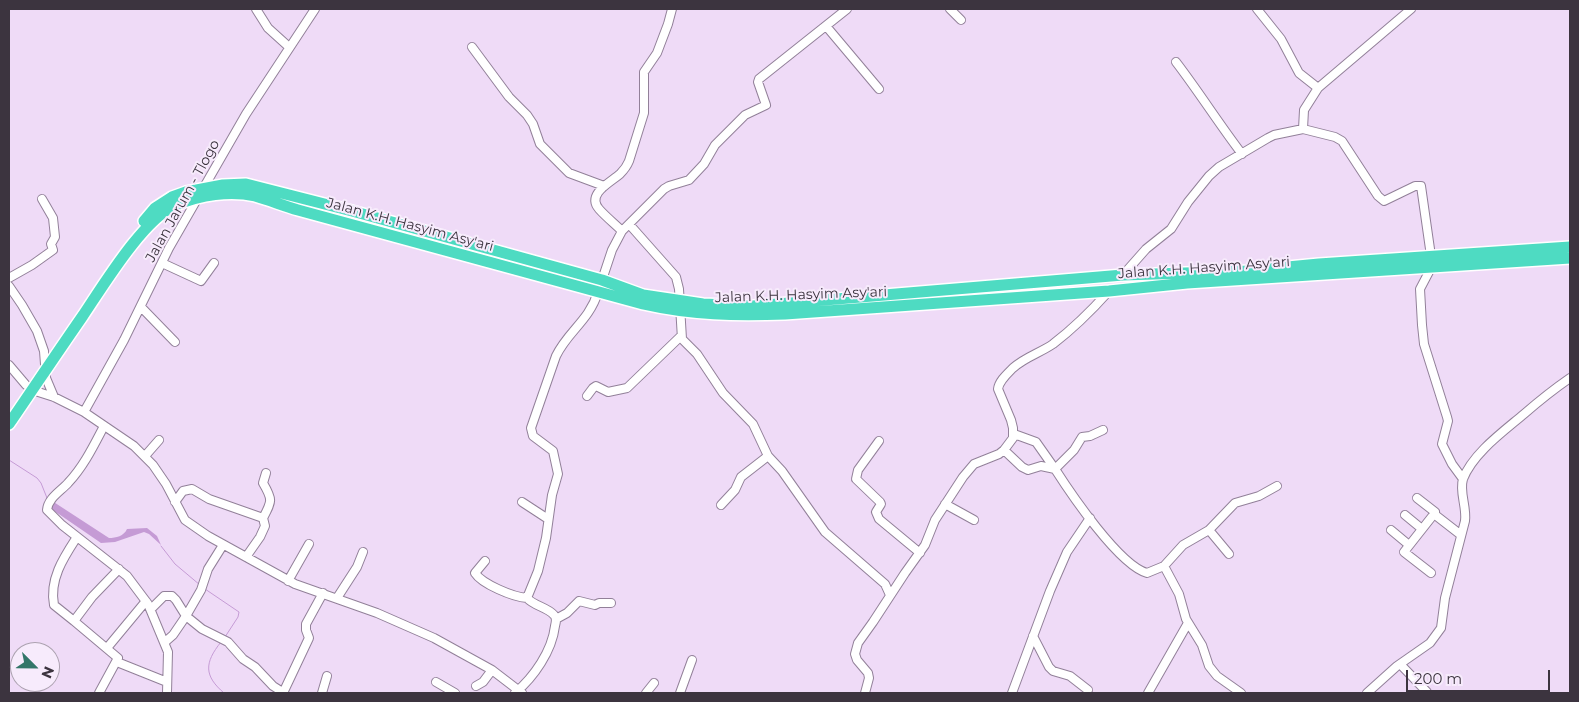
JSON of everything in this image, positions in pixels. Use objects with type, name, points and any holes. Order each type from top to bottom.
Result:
[{"type":"highway","name":"Jalan K.H. Hasyim Asy'ari","points":[[202,193],[223,185],[246,184],[382,219],[602,280],[680,307],[770,306],[1123,275],[1505,258],[1505,261],[1500,263],[1569,255]]},
{"type":"highway","name":"Jalan K.H. Hasyim Asy'ari","points":[[9,424],[28,389],[104,273],[155,208],[172,197],[202,193],[239,193],[255,196],[298,210],[598,292],[680,307],[744,316],[1109,291],[1514,251],[1569,255]]},
{"type":"highway","points":[[382,219],[392,229],[444,244],[442,247],[433,247]]},
{"type":"highway","points":[[457,240],[450,241],[449,243],[495,258],[501,266]]},
{"type":"highway","points":[[986,286],[980,289],[980,292],[1028,291],[1036,296]]},
{"type":"highway","points":[[909,293],[918,298],[974,295],[974,298],[967,301]]},
{"type":"highway","name":"Jalan K.H. Hasyim Asy'ari","points":[[9,410],[28,389]]},
{"type":"street","points":[[256,9],[268,28],[289,47]]},
{"type":"street","name":"Jalan Jarum - Tlogo","points":[[84,412],[141,307],[162,262],[246,114],[315,9]]},
{"type":"street","points":[[622,231],[596,205],[595,198],[604,186],[626,168],[632,155],[644,108],[644,72],[657,53],[672,9]]},
{"type":"street","points":[[602,280],[612,250],[622,231],[664,189],[689,180],[704,164],[715,145],[745,115],[764,107],[766,102],[758,82],[759,79],[847,9]]},
{"type":"street","points":[[950,9],[961,20]]},
{"type":"street","points":[[1257,9],[1281,39],[1299,73],[1318,88]]},
{"type":"street","points":[[1303,129],[1304,110],[1318,88],[1410,9]]},
{"type":"street","points":[[826,26],[879,89]]},
{"type":"street","points":[[472,47],[509,97],[528,115],[540,144],[569,173],[604,186]]},
{"type":"street","points":[[1176,62],[1198,90],[1216,119],[1242,154]]},
{"type":"street","points":[[1123,275],[1146,249],[1171,228],[1193,195],[1209,176],[1219,167],[1274,134],[1303,129],[1335,137],[1342,141],[1378,196],[1384,201],[1415,186],[1421,186],[1434,260],[1420,290],[1424,344],[1448,421],[1442,444],[1463,480]]},
{"type":"street","points":[[9,278],[53,250],[51,245],[55,237],[52,218],[42,199]]},
{"type":"street","points":[[629,224],[676,277],[680,289],[681,336],[684,341],[697,354],[723,393],[753,424],[768,456],[775,461],[825,532],[885,584],[890,595]]},
{"type":"street","points":[[162,262],[200,281],[214,263]]},
{"type":"street","points":[[9,286],[37,331],[44,351],[49,386],[54,397]]},
{"type":"street","points":[[865,693],[869,678],[868,673],[857,660],[856,648],[920,553],[928,540],[935,520],[963,477],[974,464],[1000,454],[1009,445],[1014,434],[1011,420],[998,390],[998,385],[1020,362],[1044,350],[1062,336],[1109,291]]},
{"type":"street","points":[[527,598],[538,571],[546,538],[552,495],[558,474],[554,452],[533,436],[531,428],[556,356],[562,345],[585,319],[598,292]]},
{"type":"street","points":[[141,307],[175,342]]},
{"type":"street","points":[[587,396],[596,386],[608,392],[627,388],[681,336]]},
{"type":"street","points":[[9,365],[28,389],[54,397],[84,412],[145,456],[166,484],[185,520],[288,581],[420,631],[492,670],[519,692],[542,660],[554,633],[556,619],[554,615],[527,598],[509,594],[478,578],[475,573],[486,561]]},
{"type":"street","points":[[1366,693],[1384,676],[1430,643],[1441,628],[1445,598],[1466,512],[1462,492],[1463,480],[1471,466],[1493,440],[1546,395],[1570,378]]},
{"type":"street","points":[[104,426],[86,459],[76,474],[54,496],[48,510],[77,537],[119,569],[132,582],[146,601],[165,642],[168,655],[167,693]]},
{"type":"street","points":[[1055,469],[1074,450],[1082,437],[1090,436],[1103,430]]},
{"type":"street","points":[[1014,434],[1036,442],[1090,518],[1117,552],[1134,568],[1147,573],[1164,566],[1188,541],[1209,530],[1235,504],[1259,496],[1277,486]]},
{"type":"street","points":[[145,456],[159,440]]},
{"type":"street","points":[[879,440],[858,470],[856,479],[880,502],[881,504],[876,512],[880,519],[920,553]]},
{"type":"street","points":[[1004,450],[1022,467],[1028,470],[1041,466],[1055,469]]},
{"type":"street","points":[[721,505],[735,490],[741,477],[768,456]]},
{"type":"street","points":[[246,557],[264,529],[265,523],[263,518],[270,501],[270,492],[263,483],[266,473]]},
{"type":"street","points":[[175,502],[183,491],[192,489],[209,499],[263,518]]},
{"type":"street","points":[[1417,498],[1461,535]]},
{"type":"street","points":[[522,502],[548,519]]},
{"type":"street","points":[[945,504],[974,520]]},
{"type":"street","points":[[1432,573],[1404,552],[1434,514]]},
{"type":"street","points":[[1405,515],[1422,528]]},
{"type":"street","points":[[1012,693],[1033,636],[1068,552],[1090,518]]},
{"type":"street","points":[[1209,530],[1229,554]]},
{"type":"street","points":[[1391,530],[1410,545]]},
{"type":"street","points":[[77,537],[61,562],[54,587],[54,605],[117,656],[117,662],[99,693]]},
{"type":"street","points":[[165,642],[173,636],[186,616],[201,590],[208,569],[223,544]]},
{"type":"street","points":[[288,581],[307,547]]},
{"type":"street","points":[[337,598],[357,567],[363,552]]},
{"type":"street","points":[[1164,566],[1179,594],[1188,623],[1198,637],[1212,671],[1220,680],[1241,693]]},
{"type":"street","points":[[74,621],[92,597],[119,569]]},
{"type":"street","points":[[151,609],[160,599],[169,595],[176,600],[186,616],[210,633],[224,639],[234,647],[243,659],[255,667],[273,686],[283,693],[308,640],[306,624],[323,593]]},
{"type":"street","points":[[108,648],[146,601]]},
{"type":"street","points":[[556,619],[567,613],[579,601],[595,606],[599,603],[610,602]]},
{"type":"street","points":[[1148,693],[1188,623]]},
{"type":"street","points":[[1033,636],[1049,667],[1070,676],[1088,690]]},
{"type":"street","points":[[680,693],[692,660]]},
{"type":"street","points":[[117,662],[167,682]]},
{"type":"street","points":[[1400,664],[1427,692]]},
{"type":"street","points":[[476,686],[492,670]]},
{"type":"street","points":[[322,693],[327,676]]},
{"type":"street","points":[[436,682],[455,693]]},
{"type":"street","points":[[646,693],[654,683]]},
{"type":"shaded area","points":[[46,497],[109,538],[120,536],[127,529],[147,528],[157,536],[161,545],[144,532],[115,542],[101,543],[50,508]]},
{"type":"waterway","points":[[9,460],[37,478],[47,498]]},
{"type":"waterway","points":[[161,546],[175,564],[200,585]]},
{"type":"waterway","points":[[205,589],[239,612],[238,617],[225,637]]},
{"type":"waterway","points":[[221,642],[211,656],[209,669],[213,681],[224,693]]}]
